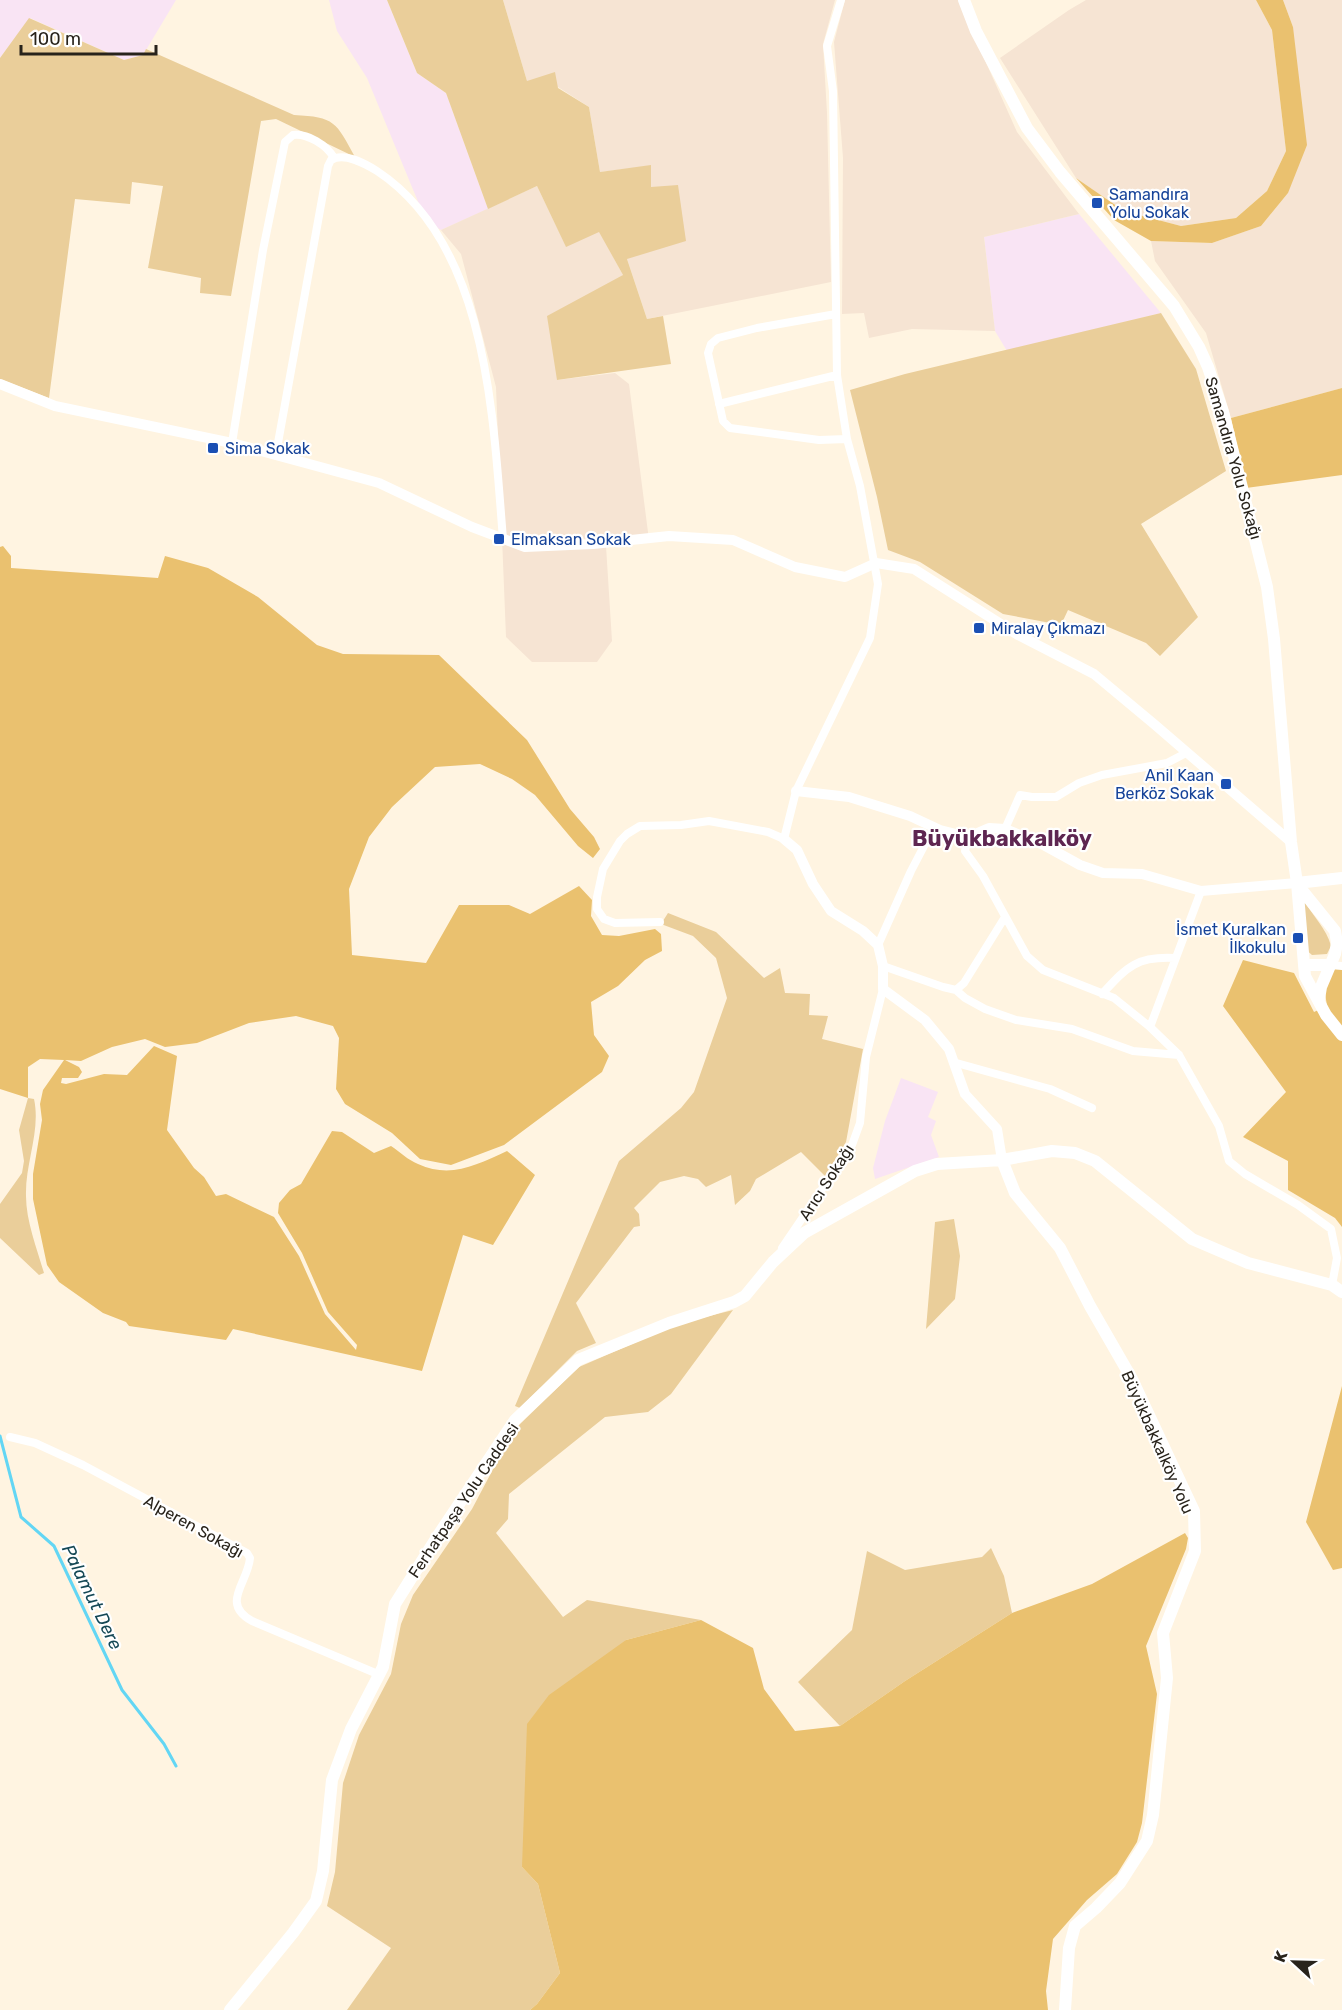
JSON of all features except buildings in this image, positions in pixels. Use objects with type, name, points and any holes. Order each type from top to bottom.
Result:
[{"type":"main road","name":"Samandıra Yolu Sokağı","points":[[964,0],[976,31],[1027,128],[1060,172],[1174,306],[1199,347],[1208,367],[1223,412],[1267,587],[1274,639],[1291,842],[1297,883]]},
{"type":"main road","points":[[1297,883],[1342,879]]},
{"type":"main road","points":[[1297,883],[1338,936],[1336,966],[1322,987],[1319,999]]},
{"type":"main road","points":[[1297,883],[1305,975],[1326,1015],[1342,1035]]},
{"type":"main road","points":[[1304,964],[1336,966]]},
{"type":"main road","name":"Ferhatpaşa Yolu Caddesi","points":[[230,2010],[316,1901],[322,1871],[332,1780],[351,1729],[383,1667],[395,1605],[515,1420],[578,1360],[669,1323],[734,1302],[744,1296],[773,1262],[804,1233],[915,1171],[937,1164],[1002,1160],[1052,1151],[1075,1153],[1095,1161],[1192,1239],[1248,1263],[1337,1289]]},
{"type":"main road","name":"Büyükbakkalköy Yolu","points":[[1002,1160],[1015,1193],[1060,1248],[1132,1379],[1194,1512],[1195,1551],[1163,1633],[1167,1678],[1153,1815],[1147,1841],[1120,1883],[1075,1926],[1069,1948],[1065,2010]]},
{"type":"street","points":[[784,839],[796,791],[870,638],[878,584],[861,486],[847,439],[837,375],[833,91],[827,46],[840,0]]},
{"type":"street","points":[[232,443],[263,249],[285,142],[292,135],[302,135],[326,147],[334,158]]},
{"type":"street","points":[[276,454],[328,166],[334,158],[341,157],[364,164],[392,183],[423,214],[441,240],[453,264],[475,327],[486,381],[503,539]]},
{"type":"street","points":[[836,314],[757,328],[718,338],[711,344],[708,353],[723,421],[727,427],[819,440],[847,439]]},
{"type":"street","points":[[719,404],[837,375]]},
{"type":"street","points":[[0,384],[55,406],[232,443],[380,483],[472,527],[525,548],[669,536],[733,540],[795,567],[845,577],[876,563],[914,569],[1018,635],[1094,674],[1291,842]]},
{"type":"street","points":[[1005,829],[1020,795],[1056,797],[1079,783],[1102,775],[1167,763],[1186,753]]},
{"type":"street","points":[[796,791],[849,797],[968,837],[989,828],[1005,829],[1040,843],[1080,865],[1103,873],[1142,874],[1201,891],[1297,883]]},
{"type":"street","points":[[660,922],[615,923],[604,919],[597,909],[603,869],[620,841],[640,826],[681,825],[709,821],[768,832],[784,839],[797,850],[813,884],[831,911],[878,945],[883,966],[883,989],[925,1020],[949,1049],[965,1094],[997,1129],[1002,1160]]},
{"type":"street","points":[[878,945],[934,827]]},
{"type":"street","points":[[968,837],[965,851],[983,876],[1027,956],[1043,970],[1114,999],[1150,1027],[1179,1055],[1219,1126],[1229,1161],[1245,1174],[1298,1205],[1331,1229],[1337,1258],[1337,1289]]},
{"type":"street","points":[[1150,1027],[1201,891]]},
{"type":"street","points":[[957,990],[964,983],[1005,917]]},
{"type":"street","points":[[1102,994],[1122,972],[1140,961],[1157,957],[1175,958]]},
{"type":"street","points":[[883,966],[957,990],[965,998],[985,1009],[1016,1020],[1072,1029],[1133,1051],[1179,1055]]},
{"type":"street","name":"Arıcı Sokağı","points":[[773,1262],[852,1145],[860,1123],[866,1057],[883,989]]},
{"type":"street","points":[[953,1062],[1050,1089],[1092,1108]]},
{"type":"street","name":"Alperen Sokağı","points":[[10,1437],[35,1443],[83,1466],[246,1553],[250,1558],[249,1565],[236,1602],[242,1615],[380,1675]]},
{"type":"shaded area","points":[[0,0],[176,0],[143,55],[124,60],[30,18],[0,58]]},
{"type":"shaded area","points":[[329,0],[387,0],[417,73],[446,93],[488,209],[441,230],[426,221],[367,78],[337,31]]},
{"type":"shaded area","points":[[387,0],[503,0],[527,81],[555,72],[558,88],[589,107],[600,172],[651,165],[651,187],[678,185],[686,241],[627,259],[647,319],[663,316],[671,364],[557,380],[547,316],[623,275],[599,232],[566,247],[537,186],[488,209],[446,93],[417,73]]},
{"type":"shaded area","points":[[503,0],[835,0],[823,44],[831,282],[647,319],[627,259],[651,187],[651,166],[600,172],[589,107],[558,87],[527,81]]},
{"type":"shaded area","points":[[845,0],[958,0],[1017,132],[1079,214],[984,237],[995,331],[912,329],[869,338],[864,313],[842,314],[843,158],[834,42]]},
{"type":"shaded area","points":[[1086,0],[1256,0],[1272,30],[1286,151],[1267,191],[1236,218],[1181,226],[1124,211],[1076,178],[1000,58]]},
{"type":"shaded area","points":[[1256,0],[1283,0],[1293,27],[1307,145],[1288,193],[1261,226],[1212,243],[1151,241],[1114,220],[1076,178],[1124,211],[1181,226],[1236,218],[1267,191],[1286,151],[1272,30]]},
{"type":"shaded area","points":[[1283,0],[1342,0],[1342,388],[1231,418],[1206,333],[1155,261],[1151,241],[1212,243],[1261,226],[1288,193],[1293,27]]},
{"type":"shaded area","points":[[29,18],[124,60],[143,55],[146,49],[294,115],[326,120],[338,129],[355,157],[276,119],[261,121],[231,296],[200,293],[201,278],[148,268],[163,186],[132,182],[130,204],[75,199],[49,398],[0,379],[0,58]]},
{"type":"shaded area","points":[[537,186],[566,246],[599,231],[623,275],[557,380],[615,373],[629,384],[649,540],[606,546],[612,641],[597,662],[532,662],[506,637],[496,387],[461,254],[441,230]]},
{"type":"shaded area","points":[[1079,214],[1161,313],[1007,351],[995,331],[984,237]]},
{"type":"shaded area","points":[[1161,313],[1196,369],[1226,471],[1141,524],[1198,617],[1160,656],[1146,643],[1068,610],[1061,625],[1003,614],[920,562],[888,550],[850,390],[905,374]]},
{"type":"shaded area","points":[[1342,388],[1342,475],[1246,488],[1231,418]]},
{"type":"shaded area","points":[[3,546],[11,556],[11,568],[158,578],[165,556],[208,568],[258,597],[317,645],[343,654],[439,655],[527,740],[570,809],[594,837],[600,849],[593,858],[578,846],[535,795],[512,779],[480,764],[435,767],[392,807],[369,837],[349,889],[352,955],[426,963],[459,905],[509,905],[530,914],[579,886],[592,900],[591,916],[602,935],[619,936],[655,929],[661,934],[662,951],[645,960],[618,986],[591,1002],[594,1035],[609,1056],[602,1072],[504,1145],[451,1165],[420,1159],[392,1133],[345,1104],[336,1089],[339,1038],[333,1026],[296,1016],[249,1023],[197,1043],[165,1047],[145,1039],[112,1047],[81,1061],[65,1060],[79,1067],[82,1072],[78,1078],[62,1078],[61,1083],[66,1084],[104,1074],[127,1075],[154,1046],[177,1056],[167,1130],[216,1196],[226,1194],[274,1217],[299,1256],[325,1314],[356,1350],[357,1345],[328,1312],[302,1253],[278,1213],[279,1203],[290,1190],[301,1184],[332,1131],[342,1132],[374,1153],[391,1146],[414,1162],[441,1170],[474,1165],[507,1151],[535,1175],[493,1245],[463,1235],[422,1371],[233,1329],[226,1340],[129,1326],[126,1322],[103,1313],[59,1282],[47,1265],[33,1199],[33,1174],[42,1120],[40,1104],[43,1090],[64,1060],[40,1059],[28,1067],[28,1098],[0,1089],[0,547]]},
{"type":"shaded area","points":[[1303,899],[1329,940],[1331,946],[1327,954],[1312,955],[1304,948]]},
{"type":"shaded area","points":[[668,913],[716,932],[764,978],[780,968],[785,993],[810,994],[809,1015],[828,1016],[822,1039],[863,1049],[846,1142],[825,1176],[801,1152],[756,1179],[750,1191],[735,1205],[731,1175],[706,1187],[698,1179],[684,1176],[660,1182],[634,1208],[639,1214],[640,1226],[634,1227],[576,1303],[596,1343],[577,1351],[520,1408],[515,1406],[619,1161],[681,1108],[694,1092],[727,998],[716,958],[693,936],[661,924]]},
{"type":"shaded area","points":[[1243,960],[1294,973],[1314,1012],[1327,1006],[1324,986],[1334,965],[1342,967],[1342,1227],[1335,1218],[1288,1190],[1288,1161],[1243,1137],[1286,1092],[1223,1006]]},
{"type":"shaded area","points":[[901,1078],[938,1092],[928,1117],[936,1121],[931,1135],[939,1157],[875,1179],[873,1168],[885,1121]]},
{"type":"shaded area","points":[[28,1098],[34,1099],[36,1123],[26,1184],[26,1206],[44,1273],[39,1275],[0,1238],[0,1204],[22,1173],[24,1161],[19,1130]]},
{"type":"shaded area","points":[[954,1219],[960,1256],[955,1299],[926,1329],[935,1222]]},
{"type":"shaded area","points":[[733,1310],[671,1394],[648,1412],[605,1417],[509,1494],[508,1519],[496,1533],[563,1617],[587,1600],[701,1620],[626,1640],[522,1867],[538,1884],[560,1973],[530,2010],[347,2010],[391,1948],[327,1906],[335,1872],[343,1783],[359,1735],[391,1674],[401,1624],[413,1595],[472,1509],[509,1439],[519,1425],[579,1367],[678,1324]]},
{"type":"shaded area","points":[[1342,1386],[1342,1568],[1333,1570],[1306,1522]]},
{"type":"shaded area","points":[[1185,1533],[1188,1538],[1186,1549],[1146,1646],[1157,1694],[1142,1823],[1137,1842],[1117,1874],[1087,1900],[1053,1939],[1046,1991],[1048,2010],[530,2010],[560,1973],[538,1884],[522,1867],[527,1724],[549,1695],[626,1640],[701,1620],[753,1648],[764,1689],[795,1731],[840,1726],[905,1681],[1012,1613],[1092,1584]]},
{"type":"shaded area","points":[[991,1548],[1004,1576],[1012,1613],[905,1681],[840,1726],[798,1682],[852,1630],[867,1551],[905,1570],[982,1557]]},
{"type":"waterway","name":"Palamut Dere","points":[[0,1436],[21,1517],[54,1546],[122,1690],[164,1744],[176,1766]]},
{"type":"place","name":"Samandıra Yolu Sokak","points":[[1097,203]]},
{"type":"place","name":"Sima Sokak","points":[[213,448]]},
{"type":"place","name":"Elmaksan Sokak","points":[[499,539]]},
{"type":"place","name":"Miralay Çıkmazı","points":[[979,628]]},
{"type":"place","name":"Anil Kaan Berköz Sokak","points":[[1226,784]]},
{"type":"place","name":"İsmet Kuralkan İlkokulu","points":[[1298,938]]},
{"type":"district","name":"Büyükbakkalköy","points":[[1002,838]]}]
